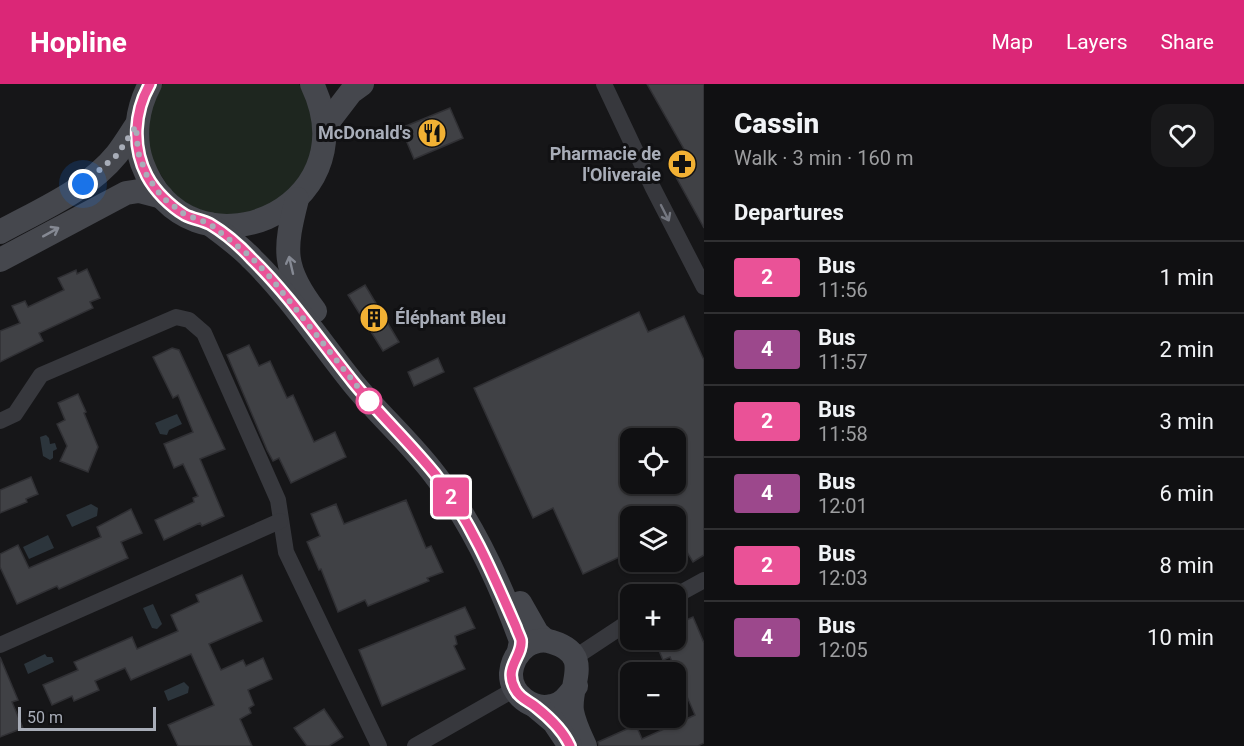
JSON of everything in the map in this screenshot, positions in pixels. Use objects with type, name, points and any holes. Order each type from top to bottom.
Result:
[{"type":"street","points":[[150,84],[141,102],[136,126],[138,152],[147,176],[162,197],[184,214],[210,224],[233,226],[256,223],[278,213],[297,199],[313,178],[323,153],[325,126],[321,102],[312,84]]},
{"type":"street","points":[[325,126],[351,92],[362,84]]},
{"type":"street","points":[[604,84],[653,188],[704,287]]},
{"type":"street","points":[[0,232],[73,191],[93,177],[117,155],[136,126]]},
{"type":"street","points":[[0,261],[126,193],[139,191],[162,197]]},
{"type":"street","points":[[297,199],[288,233],[288,266],[303,295],[365,376],[464,492],[482,521],[528,620],[537,633],[545,640],[562,645],[574,658],[578,672],[572,710],[585,746]]},
{"type":"street","points":[[210,224],[251,257],[271,278],[355,385],[447,491],[471,530],[496,580],[521,641],[511,676],[515,689],[523,700],[535,706],[554,722],[570,746]]},
{"type":"street","points":[[0,421],[15,414],[41,375],[176,317],[189,320],[204,333],[278,500],[286,552],[379,746]]},
{"type":"street","points":[[0,645],[280,521]]},
{"type":"street","points":[[686,590],[704,580]]},
{"type":"street","points":[[574,658],[620,628]]},
{"type":"street","points":[[519,651],[531,643],[545,640]]},
{"type":"street","points":[[535,706],[551,706],[566,699],[576,686]]},
{"type":"street","points":[[415,746],[515,689]]},
{"type":"shaded area","points":[[163,84],[299,84],[309,108],[313,132],[310,155],[301,176],[287,193],[268,206],[245,214],[213,213],[183,201],[174,193],[152,160],[147,138],[153,104]]},
{"type":"shaded area","points":[[177,414],[182,424],[169,430],[167,435],[160,434],[155,423]]},
{"type":"shaded area","points":[[46,435],[50,444],[55,443],[57,449],[53,451],[53,458],[50,460],[43,456],[40,437]]},
{"type":"shaded area","points":[[91,504],[98,508],[97,516],[72,527],[66,515]]},
{"type":"shaded area","points":[[48,535],[54,548],[29,559],[23,547]]},
{"type":"shaded area","points":[[153,604],[162,624],[157,629],[152,628],[143,608]]},
{"type":"shaded area","points":[[45,654],[47,657],[52,657],[54,662],[28,674],[24,664]]},
{"type":"shaded area","points":[[184,682],[189,687],[188,693],[168,701],[164,691]]},
{"type":"building","points":[[647,84],[704,84],[704,228],[671,168],[689,158]]},
{"type":"building","name":"McDonald's","points":[[450,108],[463,138],[414,159],[401,128]]},
{"type":"building","points":[[87,269],[100,298],[90,302],[93,308],[39,333],[43,341],[0,362],[0,331],[20,323],[12,306],[25,301],[28,307],[64,290],[58,278],[76,270],[77,274]]},
{"type":"building","name":"Éléphant Bleu","points":[[365,285],[399,342],[383,351],[348,295]]},
{"type":"building","points":[[639,312],[648,332],[684,316],[704,360],[704,555],[693,562],[686,551],[686,506],[620,506],[620,557],[583,574],[553,508],[533,518],[474,388]]},
{"type":"building","points":[[249,345],[259,366],[270,361],[287,398],[293,395],[314,442],[335,432],[346,457],[291,483],[279,458],[273,461],[267,450],[227,355]]},
{"type":"building","points":[[172,348],[179,350],[225,449],[200,459],[224,516],[202,526],[200,523],[164,540],[155,520],[194,502],[193,498],[198,496],[183,464],[174,468],[164,444],[193,432],[178,395],[173,398],[153,357]]},
{"type":"building","points":[[438,358],[444,372],[414,386],[408,372]]},
{"type":"building","points":[[78,394],[98,447],[88,472],[60,461],[67,446],[57,424],[65,420],[58,403]]},
{"type":"building","points":[[31,477],[38,494],[26,499],[27,502],[0,513],[0,490]]},
{"type":"building","points":[[406,500],[426,548],[431,546],[443,572],[427,578],[429,581],[368,606],[365,600],[338,612],[321,569],[319,570],[307,542],[320,536],[311,514],[336,504],[344,524]]},
{"type":"building","points":[[131,509],[142,533],[121,542],[128,558],[59,589],[57,586],[17,604],[0,567],[0,554],[18,545],[29,568],[101,537],[97,527]]},
{"type":"building","points":[[242,575],[262,621],[209,644],[221,670],[243,660],[246,666],[263,658],[272,679],[248,690],[254,705],[249,708],[251,713],[240,719],[252,746],[178,746],[168,725],[214,705],[191,654],[131,680],[125,668],[95,681],[99,690],[74,701],[72,696],[52,705],[43,685],[78,670],[74,662],[132,637],[137,649],[178,631],[171,615],[199,602],[196,595]]},
{"type":"building","points":[[465,607],[475,628],[455,636],[457,644],[454,646],[465,669],[382,706],[359,650]]},
{"type":"building","points":[[693,617],[704,643],[704,743],[698,746],[599,746],[598,742],[629,728],[637,728],[642,739],[666,728],[686,728],[686,719],[695,715],[686,694],[686,662],[672,662],[670,657],[663,660],[659,650],[686,650],[686,620]]},
{"type":"building","points":[[0,657],[18,700],[12,702],[23,728],[0,737]]},
{"type":"building","points":[[324,709],[343,737],[329,746],[307,746],[294,728]]},
{"type":"bus line","name":"2","points":[[150,84],[141,102],[136,126],[138,152],[147,176],[162,197],[184,214],[210,224],[251,257],[271,278],[355,385],[434,474],[471,530],[516,627],[521,641],[511,676],[515,689],[523,700],[535,706],[554,722],[570,746]]},
{"type":"place","name":"McDonald's","points":[[432,133]]},
{"type":"place","name":"Pharmacie de l'Oliveraie","points":[[682,164]]},
{"type":"place","name":"Éléphant Bleu","points":[[374,318]]},
{"type":"route","points":[[83,184],[117,155],[136,126],[138,152],[147,176],[162,197],[184,214],[210,224],[251,257],[271,278],[369,401]]}]
